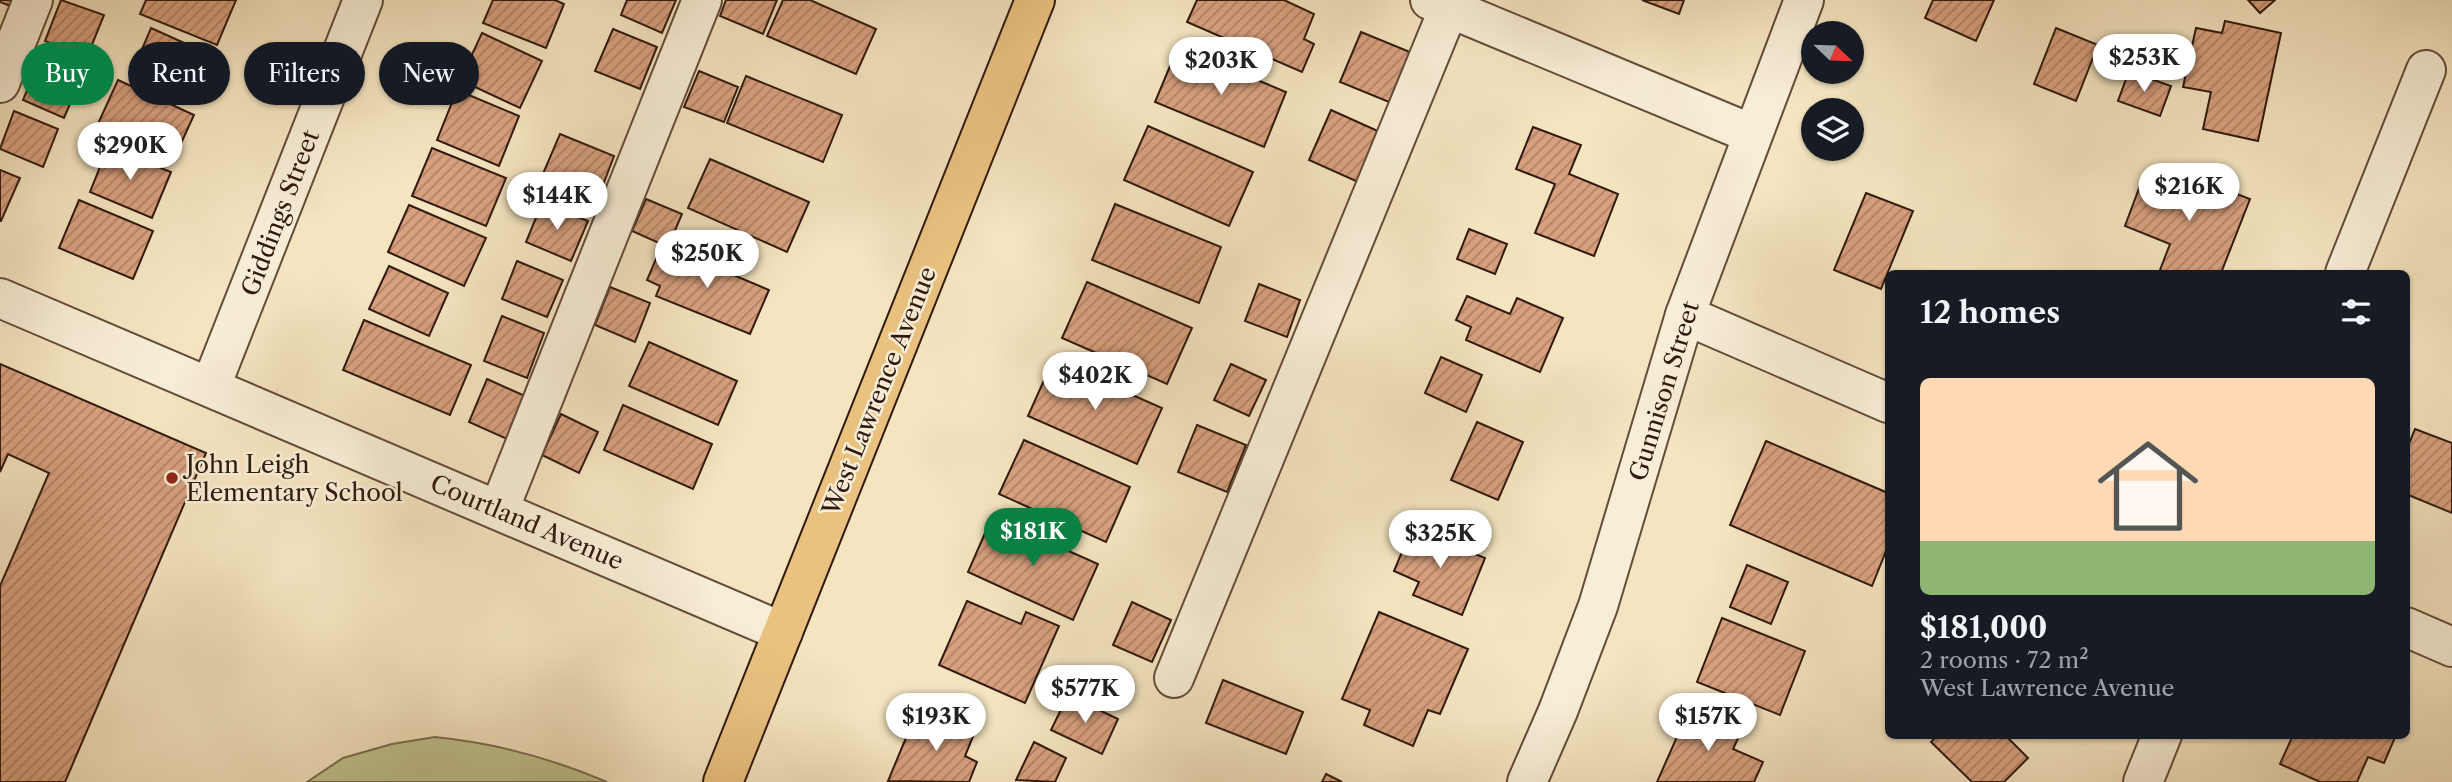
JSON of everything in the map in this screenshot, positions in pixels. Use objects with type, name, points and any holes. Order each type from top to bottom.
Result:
[{"type":"main road","name":"West Lawrence Avenue","points":[[723,782],[1035,0]]},
{"type":"street","points":[[0,83],[33,0]]},
{"type":"street","name":"Giddings Street","points":[[211,386],[363,0]]},
{"type":"street","points":[[499,510],[702,0]]},
{"type":"street","name":"Gunnison Street","points":[[1527,782],[1558,711],[1598,606],[1685,314],[1804,0]]},
{"type":"street","points":[[1174,678],[1439,4],[1752,134]]},
{"type":"street","points":[[2346,270],[2426,70]]},
{"type":"street","name":"Courtland Avenue","points":[[0,298],[783,632]]},
{"type":"street","points":[[1685,314],[1885,402]]},
{"type":"street","points":[[2410,629],[2452,647]]},
{"type":"street","points":[[2143,782],[2160,739]]},
{"type":"green space","points":[[435,737],[522,753],[607,782],[307,782],[343,758],[392,744]]},
{"type":"building","points":[[0,0],[12,0],[10,6]]},
{"type":"building","points":[[61,0],[104,15],[93,42],[45,41]]},
{"type":"building","points":[[146,0],[236,0],[218,42],[210,42],[140,14]]},
{"type":"building","points":[[493,0],[555,0],[564,4],[546,48],[483,23]]},
{"type":"building","points":[[627,0],[676,0],[662,33],[621,15]]},
{"type":"building","points":[[726,0],[777,0],[763,34],[720,16]]},
{"type":"building","points":[[783,0],[810,0],[876,29],[856,74],[767,36]]},
{"type":"building","points":[[1197,0],[1284,0],[1314,14],[1304,39],[1314,44],[1302,72],[1187,22]]},
{"type":"building","points":[[1642,0],[1684,0],[1679,14]]},
{"type":"building","points":[[1933,0],[1994,0],[1976,41],[1925,18]]},
{"type":"building","points":[[2248,0],[2275,0],[2260,13]]},
{"type":"building","points":[[2225,21],[2281,33],[2258,141],[2203,129],[2211,92],[2183,87],[2196,28],[2222,33]]},
{"type":"building","points":[[151,28],[182,42],[145,42]]},
{"type":"building","points":[[2056,28],[2098,45],[2076,101],[2034,84]]},
{"type":"building","points":[[613,29],[657,47],[640,89],[595,71]]},
{"type":"building","points":[[1361,32],[1410,52],[1389,102],[1340,82]]},
{"type":"building","points":[[482,33],[542,61],[520,108],[479,89],[478,42]]},
{"type":"building","points":[[1178,47],[1286,92],[1264,147],[1155,102]]},
{"type":"building","points":[[699,71],[738,87],[724,122],[684,107]]},
{"type":"building","points":[[2129,71],[2171,86],[2160,116],[2118,101]]},
{"type":"building","points":[[746,76],[842,115],[823,162],[727,123]]},
{"type":"building","points":[[118,80],[128,85],[128,105],[172,105],[194,115],[172,163],[96,128],[107,105],[114,105],[114,89]]},
{"type":"building","points":[[479,99],[519,116],[499,166],[437,140],[451,105],[479,105]]},
{"type":"building","points":[[34,105],[70,105],[64,118]]},
{"type":"building","points":[[1331,110],[1380,132],[1358,182],[1309,160]]},
{"type":"building","points":[[14,111],[58,129],[43,167],[0,149]]},
{"type":"building","points":[[1148,126],[1253,172],[1229,226],[1124,180]]},
{"type":"building","points":[[1533,127],[1581,145],[1569,174],[1618,194],[1594,256],[1535,233],[1555,184],[1516,169]]},
{"type":"building","points":[[560,134],[614,156],[595,206],[539,183]]},
{"type":"building","points":[[108,147],[171,172],[152,218],[90,192]]},
{"type":"building","points":[[432,148],[506,178],[486,226],[412,196]]},
{"type":"building","points":[[710,159],[809,202],[787,252],[688,208]]},
{"type":"building","points":[[0,170],[20,178],[1,221],[0,221]]},
{"type":"building","points":[[2144,175],[2190,193],[2196,178],[2250,199],[2222,270],[2160,270],[2170,244],[2125,226]]},
{"type":"building","points":[[1866,193],[1913,211],[1889,270],[1885,270],[1881,289],[1834,270]]},
{"type":"building","points":[[646,199],[682,214],[668,247],[632,231]]},
{"type":"building","points":[[79,200],[153,231],[133,279],[59,248]]},
{"type":"building","points":[[542,203],[588,221],[571,261],[526,242]]},
{"type":"building","points":[[1115,204],[1221,247],[1199,303],[1092,260]]},
{"type":"building","points":[[409,205],[486,238],[464,286],[388,252]]},
{"type":"building","points":[[1469,229],[1507,244],[1495,274],[1457,259]]},
{"type":"building","points":[[662,245],[769,290],[750,334],[656,296],[660,286],[647,280]]},
{"type":"building","points":[[517,261],[563,280],[547,317],[502,299]]},
{"type":"building","points":[[389,266],[448,293],[429,336],[369,309]]},
{"type":"building","points":[[1087,282],[1192,328],[1167,384],[1062,338]]},
{"type":"building","points":[[1259,284],[1300,300],[1287,337],[1245,321]]},
{"type":"building","points":[[610,287],[650,303],[635,342],[595,325]]},
{"type":"building","points":[[1467,296],[1510,314],[1517,298],[1563,318],[1540,372],[1466,340],[1471,327],[1456,320]]},
{"type":"building","points":[[502,316],[544,333],[527,378],[484,361]]},
{"type":"building","points":[[364,320],[471,365],[450,415],[343,370]]},
{"type":"building","points":[[649,342],[737,381],[718,425],[629,386]]},
{"type":"building","points":[[1441,357],[1482,375],[1466,412],[1425,393]]},
{"type":"building","points":[[1053,360],[1162,408],[1137,464],[1028,416]]},
{"type":"building","points":[[0,364],[206,453],[65,782],[0,782],[0,586],[49,473],[8,454],[0,472]]},
{"type":"building","points":[[1231,364],[1266,380],[1249,416],[1214,400]]},
{"type":"building","points":[[487,379],[525,396],[507,439],[469,422]]},
{"type":"building","points":[[623,405],[712,444],[693,489],[604,450]]},
{"type":"building","points":[[561,414],[598,432],[579,473],[542,455]]},
{"type":"building","points":[[1477,422],[1523,442],[1498,500],[1451,480]]},
{"type":"building","points":[[1197,425],[1246,445],[1227,492],[1178,472]]},
{"type":"building","points":[[2415,429],[2452,443],[2452,513],[2410,496],[2410,441]]},
{"type":"building","points":[[1024,440],[1130,487],[1106,542],[999,494]]},
{"type":"building","points":[[1766,441],[1885,492],[1885,554],[1872,586],[1730,525]]},
{"type":"building","points":[[992,517],[1098,564],[1073,620],[968,572]]},
{"type":"building","points":[[1412,528],[1485,558],[1462,615],[1413,595],[1419,582],[1394,571]]},
{"type":"building","points":[[1747,565],[1788,582],[1771,624],[1730,607]]},
{"type":"building","points":[[967,601],[1021,624],[1026,612],[1059,626],[1025,703],[939,665]]},
{"type":"building","points":[[1132,602],[1171,620],[1152,662],[1113,645]]},
{"type":"building","points":[[1379,612],[1468,649],[1440,714],[1428,710],[1413,746],[1364,725],[1370,710],[1342,699]]},
{"type":"building","points":[[1722,618],[1805,651],[1780,715],[1697,682]]},
{"type":"building","points":[[1223,680],[1303,712],[1286,754],[1206,723]]},
{"type":"building","points":[[1068,695],[1118,719],[1102,754],[1051,730]]},
{"type":"building","points":[[1691,705],[1743,728],[1733,749],[1763,762],[1754,782],[1657,782]]},
{"type":"building","points":[[929,710],[976,729],[965,756],[977,762],[969,782],[888,781],[908,733],[919,737]]},
{"type":"building","points":[[1934,739],[2009,739],[2028,758],[2004,782],[1972,782],[1931,742]]},
{"type":"building","points":[[2291,739],[2394,739],[2384,763],[2368,757],[2357,782],[2320,782],[2280,764]]},
{"type":"building","points":[[1034,742],[1066,758],[1055,782],[1016,780]]},
{"type":"building","points":[[1326,774],[1342,782],[1322,782]]},
{"type":"place","name":"John Leigh Elementary School","points":[[172,478]]}]
